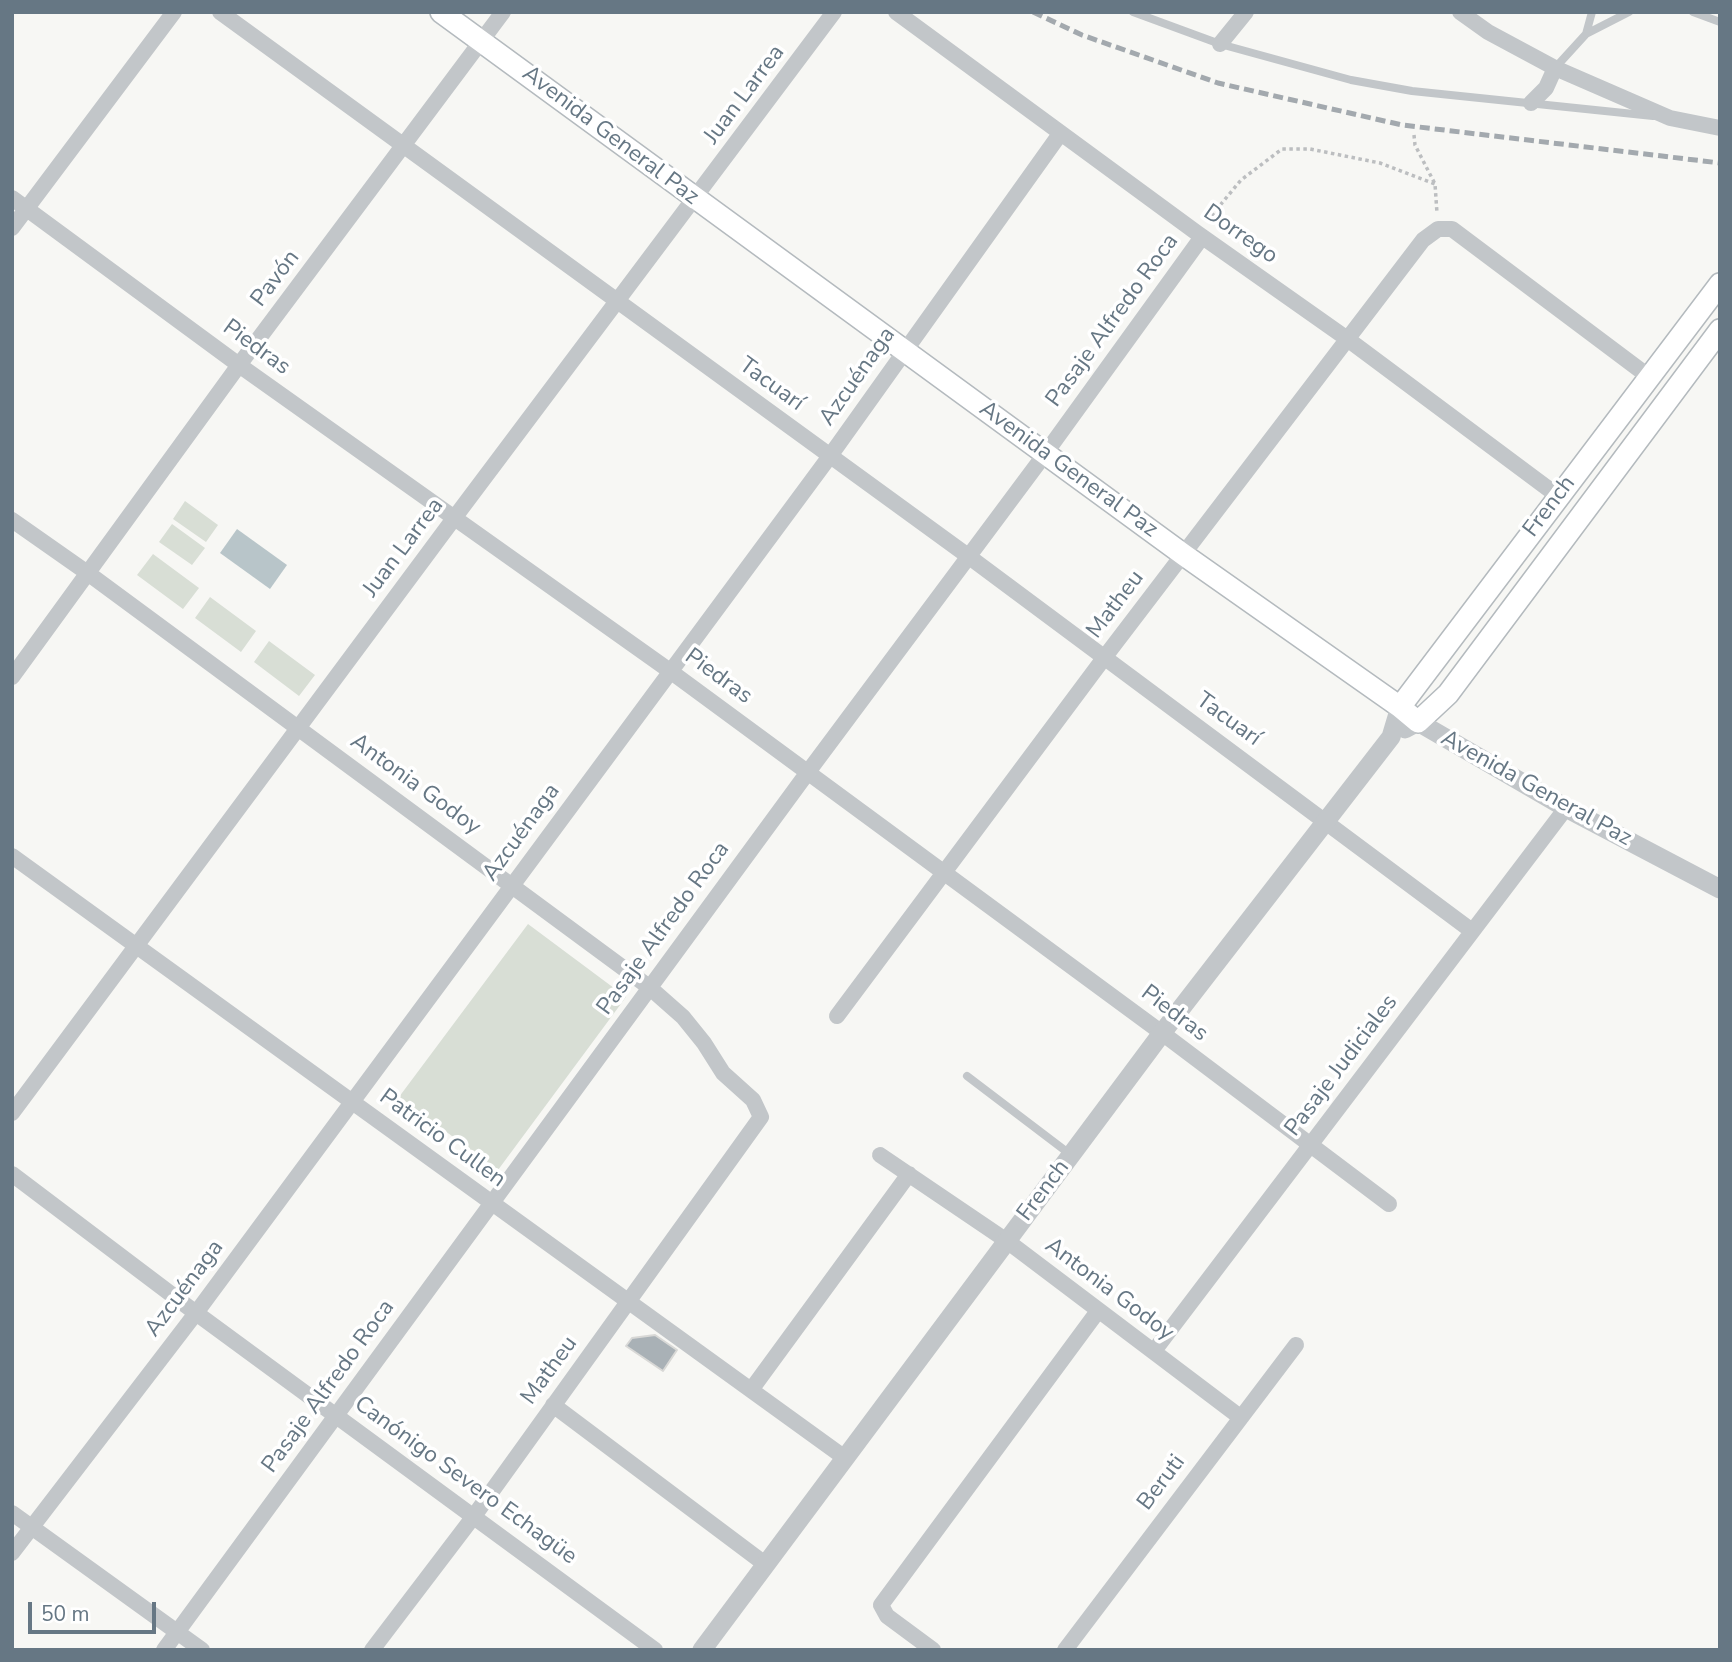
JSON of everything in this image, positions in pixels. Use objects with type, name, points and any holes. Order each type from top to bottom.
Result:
[{"type":"main road","name":"Avenida General Paz","points":[[441,12],[695,200],[1418,722]]},
{"type":"main road","name":"French","points":[[1400,707],[1720,284]]},
{"type":"main road","name":"French","points":[[1418,722],[1448,694],[1720,330]]},
{"type":"street","points":[[12,228],[174,12]]},
{"type":"street","name":"Tacuarí","points":[[220,12],[968,556],[1472,931]]},
{"type":"street","name":"Pavón","points":[[12,677],[239,365],[503,12]]},
{"type":"street","name":"Juan Larrea","points":[[12,1113],[835,12]]},
{"type":"street","name":"Dorrego","points":[[896,12],[1060,134],[1346,338],[1558,496]]},
{"type":"street","points":[[1220,44],[1246,12]]},
{"type":"street","points":[[1460,12],[1488,32],[1555,68],[1670,118],[1720,128]]},
{"type":"street","points":[[1531,103],[1546,88],[1555,68]]},
{"type":"street","name":"Azcuénaga","points":[[12,1553],[196,1313],[830,456],[1060,134]]},
{"type":"street","name":"Piedras","points":[[12,198],[239,365],[670,671],[1162,1033],[1389,1204]]},
{"type":"street","points":[[1438,229],[1452,229],[1648,376]]},
{"type":"street","name":"Matheu","points":[[837,1016],[1346,338],[1423,240],[1438,229]]},
{"type":"street","name":"Pasaje Alfredo Roca","points":[[163,1650],[649,987],[1045,454],[1200,235]]},
{"type":"street","name":"Antonia Godoy","points":[[12,520],[89,573],[649,987],[683,1017],[723,1073],[753,1100],[761,1117]]},
{"type":"street","name":"French","points":[[702,1650],[1162,1033],[1391,737],[1400,707]]},
{"type":"street","name":"French","points":[[1391,737],[1418,722]]},
{"type":"street","name":"Avenida General Paz","points":[[1418,722],[1566,807],[1720,889]]},
{"type":"street","name":"Pasaje Judiciales","points":[[1154,1351],[1566,807]]},
{"type":"street","name":"Patricio Cullen","points":[[12,856],[845,1458]]},
{"type":"street","name":"Matheu","points":[[372,1650],[474,1516],[761,1117]]},
{"type":"street","name":"Antonia Godoy","points":[[880,1155],[1007,1241],[1240,1417]]},
{"type":"street","name":"Canónigo Severo Echagüe","points":[[12,1174],[196,1313],[655,1650]]},
{"type":"street","points":[[751,1390],[909,1174]]},
{"type":"street","points":[[933,1650],[887,1616],[881,1605],[1098,1311]]},
{"type":"street","name":"Beruti","points":[[1065,1650],[1296,1345]]},
{"type":"street","points":[[553,1405],[765,1564]]},
{"type":"street","points":[[12,1513],[202,1650]]},
{"type":"lane","points":[[1133,12],[1220,44],[1304,68],[1412,92],[1670,118]]},
{"type":"lane","points":[[1586,34],[1592,12]]},
{"type":"lane","points":[[1555,68],[1586,34],[1629,12]]},
{"type":"lane","points":[[1693,12],[1720,22]]},
{"type":"lane","points":[[967,1076],[1071,1155]]},
{"type":"path","points":[[1414,135],[1415,145],[1434,184],[1438,229]]},
{"type":"path","points":[[1200,235],[1241,180],[1282,149],[1310,149],[1380,163],[1434,184]]},
{"type":"shaded area","points":[[185,501],[218,525],[206,542],[173,519]]},
{"type":"shaded area","points":[[172,524],[205,548],[192,565],[159,542]]},
{"type":"shaded area","points":[[237,529],[287,565],[270,589],[220,553]]},
{"type":"shaded area","points":[[153,554],[199,588],[183,609],[137,575]]},
{"type":"shaded area","points":[[210,597],[256,631],[241,652],[195,618]]},
{"type":"shaded area","points":[[269,641],[315,675],[299,696],[254,662]]},
{"type":"shaded area","points":[[528,924],[626,997],[498,1170],[399,1097]]},
{"type":"building","points":[[655,1335],[677,1350],[663,1371],[626,1346],[632,1338]]},
{"type":"railway","points":[[1033,12],[1082,35],[1218,83],[1402,125],[1720,163]]}]
